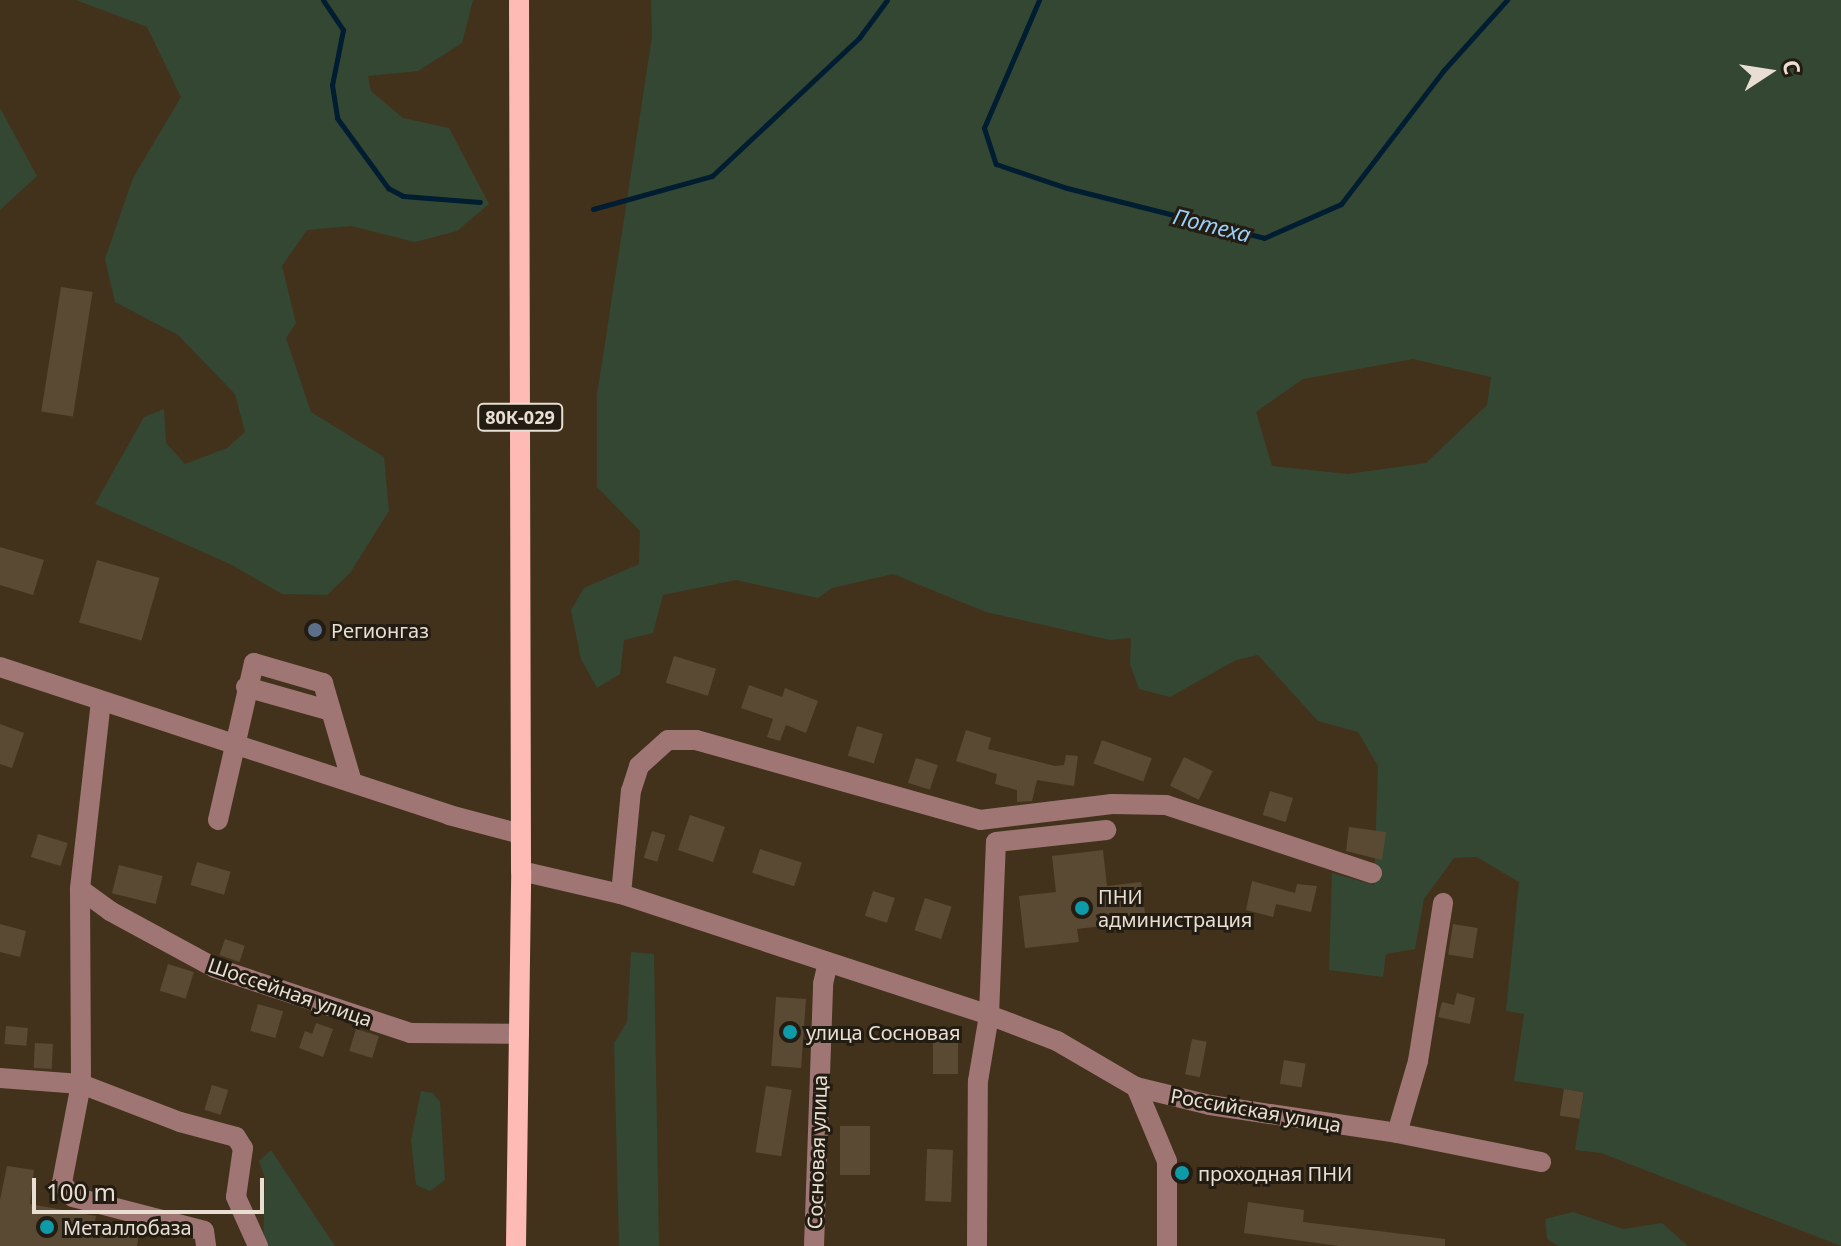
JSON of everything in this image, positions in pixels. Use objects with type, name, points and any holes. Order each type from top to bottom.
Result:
[{"type":"main road","name":"80К-029","points":[[516,1246],[521,871],[519,0]]},
{"type":"street","points":[[0,667],[521,834]]},
{"type":"street","points":[[218,820],[246,687],[331,711],[352,782]]},
{"type":"street","points":[[101,701],[80,889],[81,1084],[62,1183],[73,1197],[204,1231],[206,1246]]},
{"type":"street","points":[[621,894],[631,791],[639,766],[668,740],[696,740],[980,820],[1112,804],[1166,805],[1372,873]]},
{"type":"street","points":[[977,1246],[978,1081],[989,1015],[996,842],[1106,830]]},
{"type":"street","name":"Российская улица","points":[[521,871],[621,894],[989,1015],[1057,1041],[1136,1087],[1210,1105],[1397,1133],[1541,1162]]},
{"type":"street","name":"Шоссейная улица","points":[[80,889],[110,911],[215,968],[410,1033],[519,1034]]},
{"type":"street","points":[[1397,1133],[1418,1061],[1443,903]]},
{"type":"street","name":"Сосновая улица","points":[[814,1246],[822,1000],[828,963]]},
{"type":"street","points":[[0,1078],[81,1084],[180,1122],[236,1137],[243,1148],[236,1197],[258,1246]]},
{"type":"street","points":[[1136,1087],[1167,1161],[1167,1246]]},
{"type":"green space","points":[[76,0],[473,0],[462,43],[418,71],[368,76],[371,91],[403,118],[449,128],[489,204],[457,231],[415,242],[351,226],[307,230],[282,266],[296,323],[286,338],[311,412],[384,457],[389,511],[350,573],[327,595],[282,594],[232,565],[95,504],[144,417],[164,409],[166,443],[185,464],[227,448],[245,432],[235,394],[178,335],[115,302],[105,259],[133,178],[181,97],[147,27]]},
{"type":"green space","points":[[651,0],[1841,0],[1841,1246],[1601,1153],[1575,1150],[1584,1092],[1514,1081],[1524,1014],[1506,1011],[1519,882],[1477,857],[1454,858],[1424,899],[1415,949],[1386,954],[1383,977],[1329,970],[1332,873],[1374,885],[1378,766],[1358,732],[1318,721],[1258,655],[1236,660],[1170,697],[1139,689],[1130,664],[1131,638],[1110,640],[986,612],[893,574],[832,588],[818,598],[736,580],[663,595],[653,633],[624,640],[620,674],[597,688],[581,659],[571,610],[584,588],[639,564],[640,531],[597,487],[597,395],[652,37]],"holes":[[[1413,359],[1491,377],[1487,405],[1426,463],[1348,474],[1272,466],[1256,412],[1303,379]]]},
{"type":"green space","points":[[0,108],[37,176],[0,210]]},
{"type":"green space","points":[[631,952],[654,954],[659,1246],[619,1246],[614,1043],[627,1022]]},
{"type":"green space","points":[[421,1091],[433,1093],[440,1102],[445,1180],[430,1191],[416,1185],[411,1140]]},
{"type":"green space","points":[[271,1150],[335,1246],[263,1246],[265,1178],[259,1161]]},
{"type":"green space","points":[[1573,1212],[1623,1229],[1662,1223],[1688,1246],[1558,1246],[1547,1239],[1545,1219]]},
{"type":"building","points":[[61,287],[93,292],[73,416],[41,411]]},
{"type":"building","points":[[0,547],[44,560],[33,595],[0,585]]},
{"type":"building","points":[[97,560],[159,578],[142,640],[79,622]]},
{"type":"building","points":[[674,656],[716,669],[708,696],[666,683]]},
{"type":"building","points":[[749,685],[782,697],[785,688],[818,701],[806,733],[786,725],[780,741],[767,737],[773,719],[741,708]]},
{"type":"building","points":[[0,724],[24,733],[12,768],[0,764]]},
{"type":"building","points":[[857,726],[883,734],[874,764],[848,756]]},
{"type":"building","points":[[966,730],[991,738],[988,749],[1055,766],[1064,765],[1066,755],[1078,756],[1074,786],[1037,780],[1032,801],[1017,802],[1017,790],[995,784],[997,774],[956,761]]},
{"type":"building","points":[[1102,740],[1152,758],[1143,782],[1093,763]]},
{"type":"building","points":[[1184,757],[1213,771],[1199,800],[1170,786]]},
{"type":"building","points":[[916,758],[938,765],[930,790],[908,783]]},
{"type":"building","points":[[1270,791],[1293,798],[1286,822],[1263,815]]},
{"type":"building","points":[[690,815],[725,827],[713,862],[678,850]]},
{"type":"building","points":[[1349,827],[1386,832],[1382,860],[1346,851]]},
{"type":"building","points":[[652,831],[665,835],[657,862],[644,858]]},
{"type":"building","points":[[38,834],[68,843],[61,866],[31,857]]},
{"type":"building","points":[[760,849],[802,863],[794,886],[752,873]]},
{"type":"building","name":"ПНИ администрация","points":[[1103,850],[1107,886],[1141,882],[1146,921],[1077,929],[1079,942],[1025,948],[1019,896],[1056,892],[1052,856]]},
{"type":"building","points":[[197,862],[231,872],[224,895],[190,885]]},
{"type":"building","points":[[119,865],[163,876],[156,904],[112,893]]},
{"type":"building","points":[[1252,881],[1295,893],[1297,884],[1317,886],[1311,912],[1276,904],[1273,917],[1246,910]]},
{"type":"building","points":[[873,891],[895,898],[887,923],[865,916]]},
{"type":"building","points":[[925,898],[952,907],[941,939],[914,930]]},
{"type":"building","points":[[0,924],[26,931],[20,957],[0,952]]},
{"type":"building","points":[[1453,924],[1478,928],[1473,959],[1448,955]]},
{"type":"building","points":[[225,939],[245,946],[239,962],[219,955]]},
{"type":"building","points":[[168,964],[194,972],[186,999],[160,991]]},
{"type":"building","points":[[1457,993],[1475,998],[1470,1024],[1438,1017],[1442,1002],[1454,1005]]},
{"type":"building","name":"улица Сосновая","points":[[776,997],[806,999],[801,1068],[771,1066]]},
{"type":"building","points":[[258,1004],[283,1011],[275,1038],[250,1031]]},
{"type":"building","points":[[316,1023],[333,1029],[323,1057],[299,1048],[305,1031],[312,1034]]},
{"type":"building","points":[[6,1026],[28,1028],[26,1046],[4,1044]]},
{"type":"building","points":[[356,1029],[379,1036],[372,1058],[349,1051]]},
{"type":"building","points":[[1192,1039],[1207,1042],[1200,1077],[1185,1074]]},
{"type":"building","points":[[933,1040],[958,1040],[958,1074],[933,1074]]},
{"type":"building","points":[[35,1043],[53,1044],[52,1069],[34,1068]]},
{"type":"building","points":[[1284,1060],[1306,1064],[1301,1087],[1280,1084]]},
{"type":"building","points":[[212,1085],[228,1090],[221,1115],[204,1110]]},
{"type":"building","points":[[766,1086],[792,1090],[781,1156],[756,1152]]},
{"type":"building","points":[[1564,1089],[1584,1092],[1580,1119],[1560,1116]]},
{"type":"building","points":[[840,1126],[870,1126],[870,1175],[840,1175]]},
{"type":"building","points":[[927,1149],[953,1150],[951,1202],[925,1201]]},
{"type":"building","name":"Металлобаза","points":[[7,1166],[34,1170],[30,1204],[96,1216],[94,1227],[139,1233],[137,1246],[0,1246],[0,1200]]},
{"type":"building","points":[[1248,1202],[1304,1210],[1303,1222],[1445,1239],[1445,1246],[1339,1246],[1244,1233]]},
{"type":"waterway","name":"Потеха","points":[[323,0],[343,30],[332,85],[337,118],[388,188],[403,196],[480,202]]},
{"type":"waterway","name":"Потеха","points":[[593,209],[712,176],[859,38],[887,0]]},
{"type":"waterway","name":"Потеха","points":[[1039,0],[984,128],[996,164],[1067,188],[1264,238],[1341,204],[1443,71],[1507,0]]},
{"type":"place","name":"Регионгаз","points":[[315,630]]},
{"type":"place","name":"ПНИ администрация","points":[[1082,908]]},
{"type":"place","name":"улица Сосновая","points":[[790,1032]]},
{"type":"place","name":"проходная ПНИ","points":[[1182,1173]]},
{"type":"place","name":"Металлобаза","points":[[47,1227]]}]
